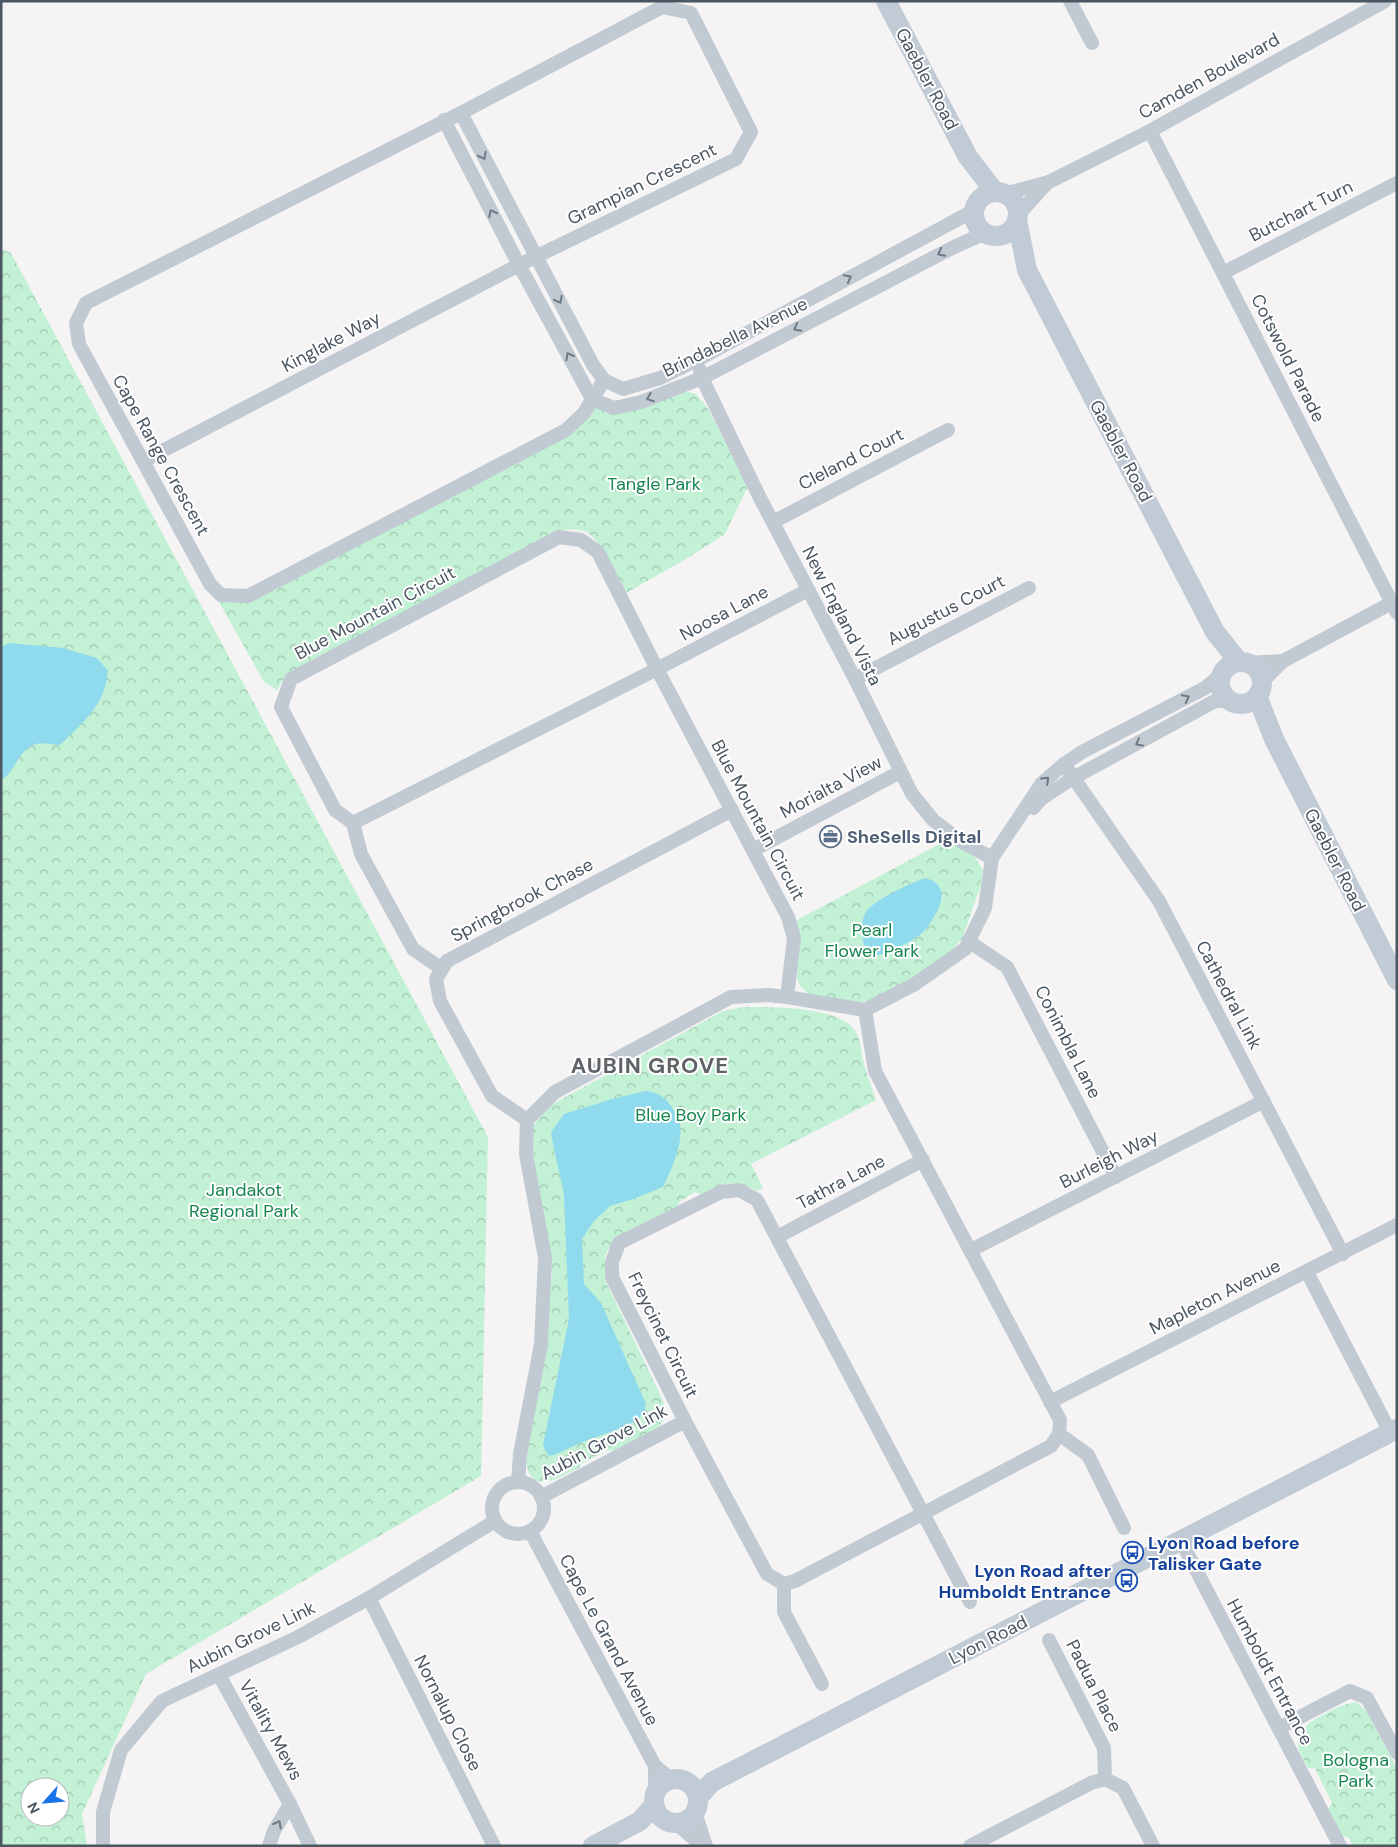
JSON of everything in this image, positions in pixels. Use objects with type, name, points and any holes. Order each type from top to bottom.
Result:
[{"type":"street","name":"Gaebler Road","points":[[886,1],[988,199]]},
{"type":"street","points":[[1070,1],[1092,43]]},
{"type":"street","name":"Camden Boulevard","points":[[988,199],[1049,182],[1150,131],[1385,1]]},
{"type":"street","name":"Grampian Crescent","points":[[461,113],[662,7],[691,13],[751,132],[736,159],[536,257]]},
{"type":"street","points":[[461,113],[593,366],[604,380]]},
{"type":"street","name":"Cape Range Crescent","points":[[461,113],[86,303],[76,323],[79,344],[210,584],[221,595],[248,596],[566,430],[584,412],[604,380]]},
{"type":"street","points":[[444,120],[592,399]]},
{"type":"street","name":"Cotswold Parade","points":[[1150,131],[1395,605]]},
{"type":"street","name":"Camden Boulevard","points":[[1018,218],[1049,182]]},
{"type":"street","name":"Butchart Turn","points":[[1223,273],[1397,182]]},
{"type":"street","points":[[988,199],[1014,201],[1018,218],[1014,227],[1006,234],[989,234],[979,228],[976,222],[988,199]]},
{"type":"street","name":"Brindabella Avenue","points":[[604,380],[623,389],[660,378],[698,360],[988,199]]},
{"type":"street","name":"Gaebler Road","points":[[1018,218],[1027,270],[1233,667]]},
{"type":"street","name":"Gaebler Road","points":[[989,234],[1027,270]]},
{"type":"street","name":"Brindabella Avenue","points":[[592,399],[614,408],[641,402],[702,378],[954,247],[989,234]]},
{"type":"street","name":"Kinglake Way","points":[[143,461],[519,264],[536,257]]},
{"type":"street","name":"New England Vista","points":[[698,360],[702,378],[772,522],[855,679],[912,794],[933,820],[962,842],[996,854]]},
{"type":"street","name":"Cleland Court","points":[[772,522],[948,430]]},
{"type":"street","name":"Blue Mountain Circuit","points":[[353,823],[335,810],[281,707],[291,679],[558,537],[581,540],[598,552],[657,670],[788,917],[794,938],[787,997]]},
{"type":"street","name":"Augustus Court","points":[[855,679],[1029,588]]},
{"type":"street","name":"Noosa Lane","points":[[657,670],[808,590]]},
{"type":"street","points":[[996,854],[1041,798],[1073,778],[1214,701],[1248,696],[1283,661],[1395,605]]},
{"type":"street","points":[[657,670],[353,823],[361,854],[413,949],[442,970],[436,979],[440,1001],[492,1096],[527,1120],[555,1092],[731,997],[768,995],[865,1010],[915,984],[966,949],[984,908],[996,854],[1042,783],[1064,764],[1082,752],[1205,688],[1233,667],[1283,661]]},
{"type":"street","name":"Gaebler Road","points":[[1233,667],[1220,688],[1224,696],[1248,696]]},
{"type":"street","name":"Gaebler Road","points":[[1233,667],[1256,669],[1248,696],[1274,739],[1397,980]]},
{"type":"street","name":"Cathedral Link","points":[[1064,764],[1159,901],[1343,1254]]},
{"type":"street","name":"Morialta View","points":[[753,850],[900,772]]},
{"type":"street","name":"Springbrook Chase","points":[[442,970],[447,961],[732,810]]},
{"type":"street","name":"Conimbla Lane","points":[[968,941],[1007,967],[1116,1176]]},
{"type":"street","points":[[822,1684],[784,1612],[784,1584],[795,1581],[1051,1446],[1059,1434],[1060,1420],[875,1071],[865,1010]]},
{"type":"street","name":"Burleigh Way","points":[[971,1250],[1264,1101]]},
{"type":"street","name":"Aubin Grove Link","points":[[518,1482],[520,1454],[541,1344],[545,1258],[526,1154],[527,1120]]},
{"type":"street","name":"Tathra Lane","points":[[776,1237],[922,1160]]},
{"type":"street","name":"Freycinet Circuit","points":[[784,1584],[767,1574],[685,1421],[612,1277],[612,1262],[619,1243],[721,1192],[739,1190],[757,1200],[970,1602]]},
{"type":"street","name":"Mapleton Avenue","points":[[1050,1402],[1397,1225]]},
{"type":"street","points":[[1307,1272],[1393,1431]]},
{"type":"street","name":"Aubin Grove Link","points":[[542,1496],[685,1421]]},
{"type":"street","name":"Lyon Road","points":[[697,1805],[712,1782],[1393,1431]]},
{"type":"street","points":[[1059,1434],[1088,1455],[1124,1528]]},
{"type":"street","points":[[518,1482],[532,1486],[542,1496],[544,1511],[538,1525],[530,1531],[516,1534],[501,1528],[495,1521],[492,1503],[501,1488],[518,1482]]},
{"type":"street","name":"Aubin Grove Link","points":[[103,1846],[103,1812],[121,1750],[162,1701],[298,1637],[370,1598],[495,1521]]},
{"type":"street","name":"Cape Le Grand Avenue","points":[[530,1531],[654,1766],[662,1809]]},
{"type":"street","name":"Humboldt Entrance","points":[[1181,1541],[1340,1846]]},
{"type":"street","name":"Nornalup Close","points":[[370,1598],[494,1846]]},
{"type":"street","name":"Padua Place","points":[[1049,1640],[1104,1748],[1105,1779]]},
{"type":"street","name":"Vitality Mews","points":[[219,1675],[290,1804],[310,1846]]},
{"type":"street","points":[[1278,1728],[1350,1691],[1367,1698],[1397,1753]]},
{"type":"street","name":"Cape Le Grand Avenue","points":[[654,1766],[679,1780]]},
{"type":"street","points":[[970,1846],[1091,1783],[1105,1779],[1123,1788],[1154,1846]]},
{"type":"street","points":[[679,1780],[692,1785],[704,1846]]},
{"type":"street","points":[[662,1809],[664,1781],[712,1782]]},
{"type":"street","name":"Vitality Mews","points":[[269,1846],[274,1831],[290,1804]]},
{"type":"street","points":[[662,1809],[684,1822],[697,1805]]},
{"type":"street","points":[[593,1846],[662,1809]]},
{"type":"street","points":[[662,1809],[704,1846]]},
{"type":"green space","name":"Jandakot Regional Park","points":[[1,249],[11,253],[488,1137],[481,1476],[146,1674],[82,1814],[87,1846],[1,1846]]},
{"type":"green space","name":"Tangle Park","points":[[683,391],[696,394],[707,407],[748,486],[725,534],[686,559],[626,593],[599,544],[588,533],[569,529],[558,531],[286,675],[277,690],[264,682],[218,600],[248,599],[569,432],[594,404]]},
{"type":"green space","name":"Pearl Flower Park","points":[[947,840],[974,856],[983,870],[981,885],[962,939],[947,956],[905,984],[875,1000],[862,1002],[819,998],[801,987],[797,978],[795,921]]},
{"type":"green space","name":"Blue Boy Park","points":[[743,1007],[786,1008],[820,1012],[847,1023],[859,1038],[865,1068],[876,1100],[751,1164],[763,1188],[757,1191],[735,1183],[718,1187],[703,1195],[695,1192],[679,1202],[677,1209],[612,1243],[605,1256],[605,1280],[659,1392],[665,1406],[665,1419],[656,1429],[614,1451],[608,1450],[581,1464],[579,1468],[546,1481],[533,1479],[526,1461],[552,1274],[531,1163],[533,1127],[551,1105],[723,1011]]},
{"type":"green space","name":"Bologna Park","points":[[1356,1702],[1366,1711],[1397,1768],[1397,1846],[1353,1846],[1348,1837],[1342,1836],[1328,1809],[1332,1803],[1315,1768],[1308,1768],[1299,1750],[1298,1736],[1313,1720],[1335,1709]]},
{"type":"water","points":[[9,643],[63,648],[97,658],[108,671],[101,698],[79,727],[60,745],[38,743],[30,747],[1,780],[1,647]]},
{"type":"water","points":[[925,878],[938,885],[942,895],[939,908],[927,928],[917,937],[897,948],[881,955],[870,953],[866,949],[862,936],[862,923],[866,912],[884,897]]},
{"type":"water","points":[[646,1091],[663,1097],[678,1118],[680,1128],[679,1146],[670,1171],[663,1187],[610,1206],[594,1221],[582,1239],[584,1284],[601,1303],[646,1404],[645,1408],[641,1416],[634,1422],[549,1456],[543,1445],[569,1319],[564,1197],[551,1132],[564,1114]]},
{"type":"place","name":"SheSells Digital","points":[[831,837]]},
{"type":"place","name":"Lyon Road before Talisker Gate","points":[[1132,1553]]},
{"type":"place","name":"Lyon Road after Humboldt Entrance","points":[[1127,1581]]},
{"type":"district","name":"AUBIN GROVE","points":[[650,1065]]}]
